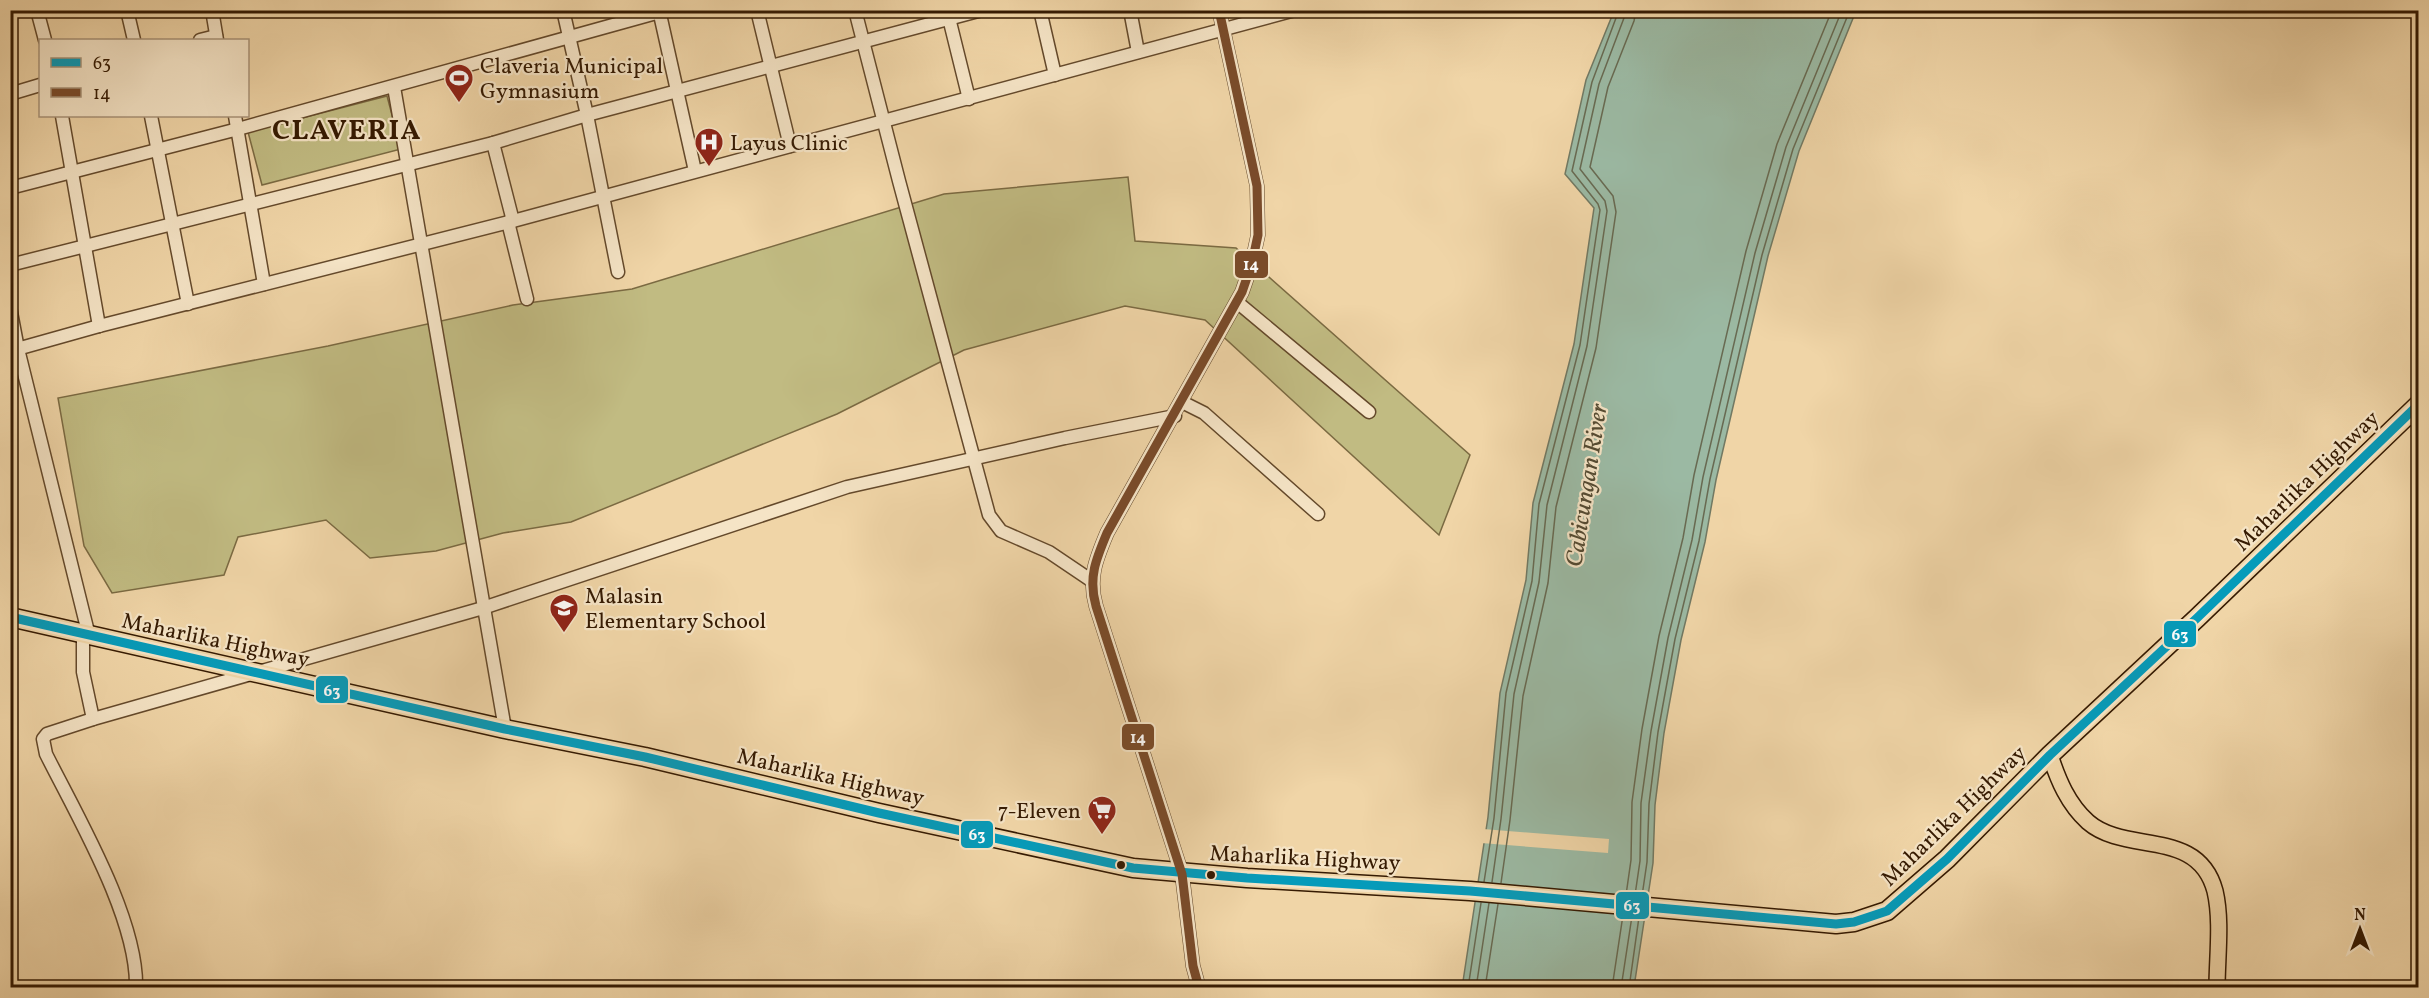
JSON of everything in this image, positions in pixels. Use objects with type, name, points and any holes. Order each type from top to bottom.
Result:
[{"type":"highway","name":"Maharlika Highway","points":[[10,617],[505,729],[645,757],[879,813],[1133,868],[1182,874],[1470,891],[1650,905],[1827,924],[1854,922],[1887,911],[1947,859],[2050,755],[2197,618],[2344,475],[2415,414]]},
{"type":"main road","points":[[2050,755],[2065,795],[2089,824],[2119,838],[2177,848],[2199,863],[2208,874],[2214,888],[2217,905],[2217,987]]},
{"type":"street","points":[[37,10],[45,39]]},
{"type":"street","points":[[127,10],[134,39]]},
{"type":"street","points":[[212,10],[217,38]]},
{"type":"street","points":[[563,10],[587,115],[618,272]]},
{"type":"street","points":[[757,10],[790,146]]},
{"type":"street","points":[[855,10],[987,508],[997,527],[1009,535],[1049,552],[1092,581]]},
{"type":"street","points":[[10,265],[86,248],[407,164],[493,144],[587,115],[863,42],[948,15],[982,10]]},
{"type":"street","points":[[1040,10],[1055,75]]},
{"type":"street","points":[[1130,10],[1138,52]]},
{"type":"street","points":[[1199,987],[1193,966],[1182,874],[1096,606],[1092,581],[1093,569],[1107,533],[1237,303],[1252,263],[1258,235],[1257,186],[1219,10]]},
{"type":"street","points":[[14,350],[99,326],[603,197],[1295,10]]},
{"type":"street","points":[[10,188],[394,87],[662,11],[695,171]]},
{"type":"street","points":[[948,15],[969,99]]},
{"type":"street","points":[[10,94],[39,85]]},
{"type":"street","points":[[394,87],[505,729]]},
{"type":"street","points":[[62,117],[99,326]]},
{"type":"street","points":[[151,117],[188,304]]},
{"type":"street","points":[[235,117],[264,284]]},
{"type":"street","points":[[493,144],[527,299]]},
{"type":"street","points":[[1237,303],[1369,412]]},
{"type":"street","points":[[10,307],[14,350],[86,635],[84,672],[93,719]]},
{"type":"street","points":[[1182,402],[1204,413],[1318,514]]},
{"type":"street","points":[[136,987],[134,958],[126,927],[98,858],[43,747],[44,736],[47,734],[483,609],[828,492],[972,458],[1175,416]]},
{"type":"shaded area","points":[[387,96],[401,149],[262,185],[248,132]]},
{"type":"shaded area","points":[[1128,177],[1135,241],[1236,248],[1470,455],[1439,535],[1205,320],[1125,306],[964,350],[837,414],[571,522],[503,533],[436,551],[370,558],[326,520],[238,537],[224,575],[112,593],[84,546],[58,398],[328,346],[513,305],[632,289],[944,194]]},
{"type":"water","name":"Cabicungan River","points":[[1614,11],[1856,11],[1799,151],[1768,256],[1716,480],[1705,542],[1681,640],[1664,733],[1655,805],[1653,863],[1634,987],[1462,988],[1488,817],[1500,693],[1526,580],[1533,503],[1574,344],[1594,208],[1565,174],[1586,80]]},
{"type":"pier","points":[[1483,829],[1609,839],[1608,853],[1481,843]]},
{"type":"transit line","name":"14","points":[[1199,988],[1193,966],[1182,874],[1096,606],[1093,577],[1107,533],[1242,292],[1252,263],[1258,235],[1257,186],[1219,10]]},
{"type":"transit line","name":"63","points":[[10,617],[505,729],[645,757],[879,813],[1133,868],[1247,878],[1470,891],[1836,924],[1854,922],[1887,911],[1947,859],[2050,755],[2197,618],[2418,405]]},
{"type":"place","name":"Claveria Municipal Gymnasium","points":[[459,104]]},
{"type":"place","name":"Layus Clinic","points":[[709,168]]},
{"type":"place","name":"Malasin Elementary School","points":[[564,634]]},
{"type":"place","name":"7-Eleven","points":[[1102,836]]},
{"type":"district","name":"CLAVERIA","points":[[347,129]]}]
